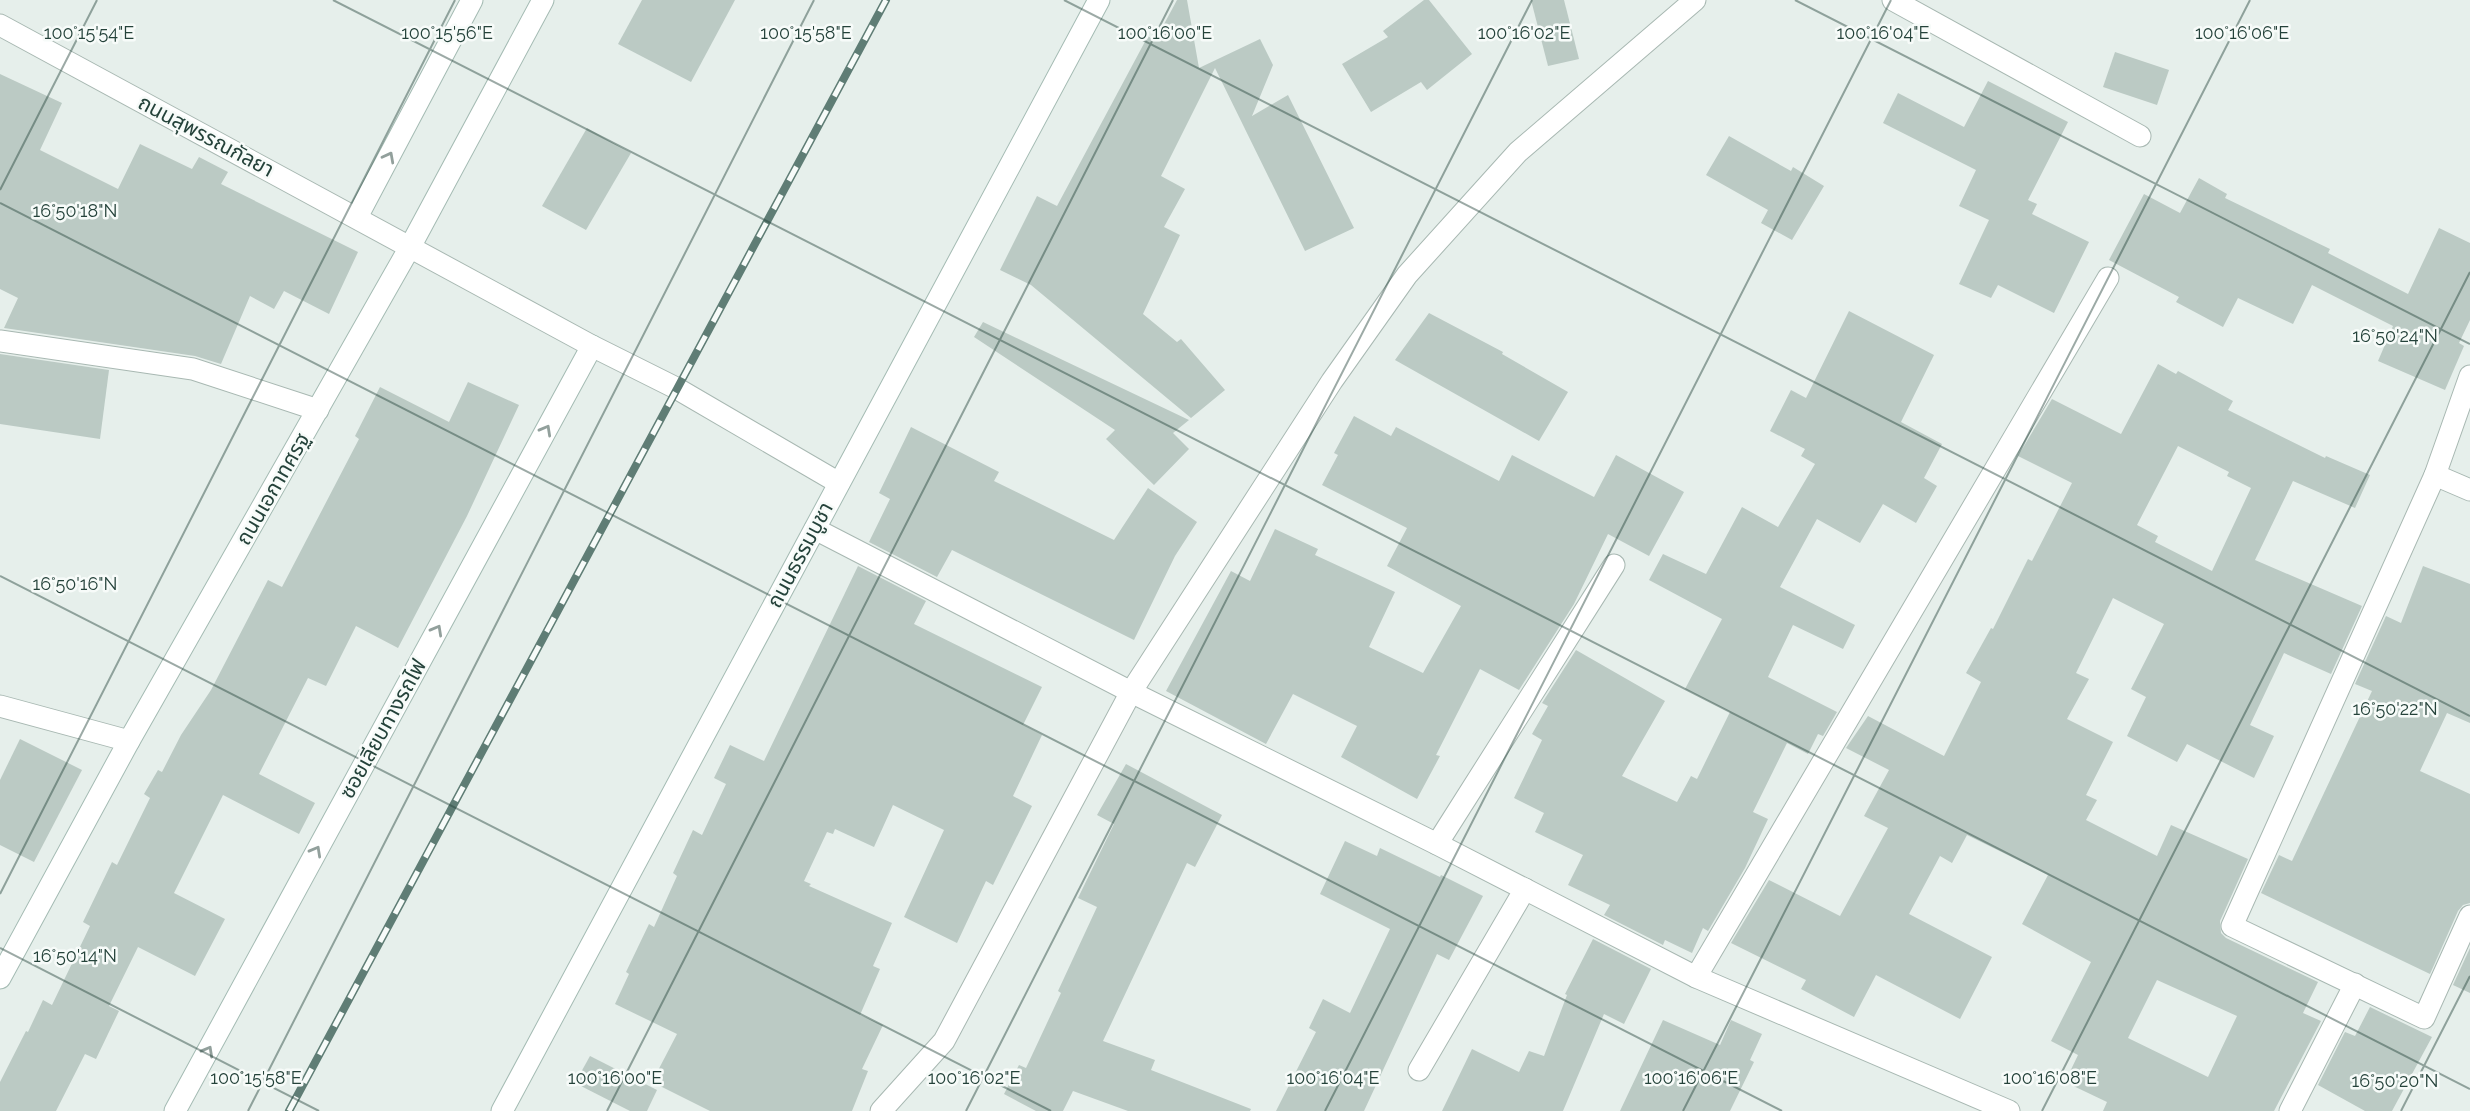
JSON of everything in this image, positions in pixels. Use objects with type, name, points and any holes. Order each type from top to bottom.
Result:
[{"type":"street","points":[[357,217],[472,0]]},
{"type":"street","name":"ถนนเอกาทศรฐ","points":[[0,978],[129,741],[410,247],[543,0]]},
{"type":"street","name":"ถนนธรรมบูชา","points":[[502,1111],[1099,0]]},
{"type":"street","points":[[881,1111],[944,1041],[1130,692],[1332,382],[1407,275],[1518,152],[1696,0]]},
{"type":"street","points":[[1893,0],[2140,136]]},
{"type":"street","name":"ถนนสุพรรณกัลยา","points":[[0,25],[592,346],[676,388],[839,483]]},
{"type":"street","points":[[1696,978],[2108,278]]},
{"type":"street","points":[[0,341],[193,369],[318,410]]},
{"type":"street","name":"ซอยเลียบทางรถไฟ","points":[[175,1111],[592,346]]},
{"type":"street","points":[[2470,376],[2435,475],[2232,926],[2424,1018],[2470,916]]},
{"type":"street","points":[[2435,475],[2470,489]]},
{"type":"street","points":[[815,529],[1130,692],[1525,889],[1696,978],[2009,1111]]},
{"type":"street","points":[[1437,845],[1614,565]]},
{"type":"street","points":[[0,706],[129,741]]},
{"type":"street","points":[[1419,1070],[1525,889]]},
{"type":"street","points":[[2290,1111],[2355,984]]},
{"type":"building","points":[[642,0],[735,0],[691,82],[618,44]]},
{"type":"building","points":[[1177,0],[1187,0],[1199,68],[1260,39],[1273,65],[1252,116],[1288,95],[1354,228],[1305,251],[1215,68],[1161,176],[1185,189],[1164,227],[1180,235],[1143,314],[1177,342],[1181,339],[1225,390],[1191,418],[1031,285],[1000,270],[1037,196],[1057,206],[1148,36],[1155,41]]},
{"type":"building","points":[[1424,0],[1429,0],[1472,54],[1427,90],[1421,82],[1371,112],[1342,64],[1388,37],[1383,31]]},
{"type":"building","points":[[1531,0],[1564,0],[1579,59],[1548,66]]},
{"type":"building","points":[[2115,52],[2169,70],[2157,105],[2103,87]]},
{"type":"building","points":[[0,74],[62,103],[40,150],[118,189],[140,144],[192,169],[199,157],[228,172],[221,184],[358,252],[329,314],[284,291],[274,309],[250,296],[221,364],[195,356],[4,328],[18,298],[0,289]]},
{"type":"building","points":[[1988,81],[2068,122],[2028,200],[2037,204],[2032,214],[2089,242],[2054,313],[1998,285],[1991,298],[1959,284],[1989,220],[1959,206],[1976,170],[1883,123],[1898,93],[1964,127]]},
{"type":"building","points":[[587,128],[631,153],[586,230],[542,206]]},
{"type":"building","points":[[1729,136],[1791,171],[1793,167],[1824,186],[1792,240],[1761,223],[1768,210],[1706,175]]},
{"type":"building","points":[[2199,178],[2227,194],[2225,198],[2330,249],[2328,253],[2408,294],[2439,228],[2470,243],[2470,320],[2459,343],[2464,346],[2445,390],[2378,361],[2393,326],[2312,285],[2293,324],[2238,298],[2223,327],[2176,302],[2179,297],[2109,260],[2144,194],[2180,213]]},
{"type":"building","points":[[1849,311],[1934,355],[1901,422],[1942,444],[1924,478],[1937,486],[1916,523],[1883,504],[1860,543],[1817,519],[1780,587],[1855,625],[1843,649],[1793,625],[1768,677],[1837,712],[1823,736],[1818,734],[1808,754],[1787,743],[1753,812],[1768,819],[1745,868],[1708,931],[1703,928],[1692,953],[1665,940],[1663,945],[1604,915],[1610,905],[1568,885],[1583,855],[1535,832],[1544,813],[1514,798],[1542,740],[1532,734],[1548,706],[1542,703],[1576,650],[1665,701],[1622,776],[1677,802],[1691,776],[1697,779],[1730,712],[1685,689],[1722,619],[1649,580],[1663,554],[1706,574],[1742,507],[1778,527],[1815,464],[1801,456],[1805,449],[1770,431],[1791,390],[1806,398]]},
{"type":"building","points":[[1429,313],[1503,352],[1502,354],[1568,392],[1539,441],[1395,360]]},
{"type":"building","points":[[983,322],[1189,420],[1173,433],[1189,449],[1154,485],[1106,439],[1115,430],[974,337]]},
{"type":"building","points":[[0,354],[109,370],[100,439],[0,424]]},
{"type":"building","points":[[2158,364],[2176,374],[2178,371],[2233,401],[2228,410],[2325,458],[2326,456],[2370,475],[2355,508],[2293,481],[2255,560],[2362,606],[2331,674],[2284,653],[2250,725],[2274,736],[2254,778],[2187,744],[2177,762],[2127,736],[2146,697],[2131,689],[2164,624],[2113,598],[2076,673],[2089,679],[2067,719],[2113,742],[2086,795],[2097,800],[2086,820],[2157,856],[2171,825],[2248,859],[2220,921],[2221,933],[2226,938],[2318,982],[2303,1013],[2321,1021],[2274,1111],[2103,1111],[2107,1102],[2065,1082],[2078,1055],[2051,1041],[2091,962],[2022,924],[2048,875],[1967,835],[1952,863],[1940,856],[1909,914],[1992,957],[1960,1019],[1876,975],[1854,1017],[1801,989],[1806,980],[1731,943],[1769,880],[1840,916],[1888,828],[1864,816],[1889,770],[1846,748],[1868,716],[1944,756],[1981,682],[1966,673],[1991,628],[1993,629],[2028,559],[2032,561],[2072,483],[2018,456],[2052,399],[2121,434]],"holes":[[[2178,446],[2229,472],[2227,476],[2251,488],[2212,571],[2155,542],[2158,536],[2137,525]],[[2157,980],[2237,1016],[2208,1077],[2128,1038]]]},
{"type":"building","points":[[468,382],[519,405],[467,516],[398,648],[356,626],[326,686],[308,678],[259,774],[315,803],[299,834],[223,795],[174,893],[225,919],[195,976],[138,947],[109,1006],[119,1011],[96,1059],[85,1054],[56,1111],[0,1111],[0,1082],[43,1000],[52,1005],[90,926],[83,922],[112,862],[117,865],[150,798],[144,794],[158,770],[162,772],[181,735],[211,690],[268,580],[282,587],[359,439],[355,436],[380,387],[449,422]]},
{"type":"building","points":[[1354,416],[1391,436],[1396,427],[1499,481],[1512,455],[1594,497],[1616,455],[1684,492],[1649,556],[1608,534],[1574,604],[1519,690],[1480,669],[1417,799],[1341,757],[1357,726],[1293,694],[1266,744],[1166,691],[1231,571],[1250,581],[1275,529],[1318,549],[1315,555],[1395,592],[1369,647],[1423,673],[1461,606],[1387,566],[1407,528],[1322,485],[1338,455],[1334,453]]},
{"type":"building","points":[[911,427],[999,472],[994,481],[1114,540],[1148,488],[1197,522],[1175,556],[1134,640],[952,550],[937,577],[869,542],[890,499],[879,493]]},
{"type":"building","points":[[858,566],[926,601],[914,624],[1042,687],[1023,725],[1042,735],[1013,796],[1032,806],[993,885],[986,881],[957,943],[904,917],[944,830],[893,805],[874,847],[835,829],[833,834],[827,832],[804,881],[811,884],[809,886],[892,923],[873,966],[880,969],[860,1015],[883,1025],[862,1069],[868,1071],[852,1111],[710,1111],[652,1082],[677,1034],[615,1004],[629,974],[626,972],[649,924],[654,927],[677,876],[673,873],[693,830],[702,835],[726,784],[714,778],[730,745],[764,761]]},
{"type":"building","points":[[2423,566],[2470,584],[2470,723],[2447,713],[2420,771],[2470,794],[2470,903],[2463,905],[2458,911],[2430,974],[2261,893],[2279,855],[2292,861],[2372,691],[2355,684],[2386,616],[2401,623]]},
{"type":"building","points":[[20,739],[82,770],[34,862],[0,845],[0,780]]},
{"type":"building","points":[[1126,764],[1222,815],[1195,867],[1187,863],[1103,1041],[1155,1060],[1151,1070],[1251,1109],[1250,1111],[1128,1111],[1073,1091],[1063,1111],[1036,1111],[1004,1094],[1019,1065],[1026,1068],[1097,907],[1078,898],[1114,824],[1097,815]]},
{"type":"building","points":[[1345,841],[1377,856],[1380,848],[1483,896],[1449,960],[1437,954],[1364,1111],[1276,1111],[1316,1032],[1309,1028],[1323,999],[1350,1013],[1390,929],[1320,894]]},
{"type":"building","points":[[1593,939],[1651,969],[1624,1024],[1604,1014],[1563,1111],[1442,1111],[1472,1049],[1519,1072],[1529,1051],[1544,1056],[1567,995],[1565,994]]},
{"type":"building","points":[[2470,948],[2470,993],[2453,985]]},
{"type":"building","points":[[2370,1007],[2432,1037],[2392,1111],[2365,1111],[2318,1085],[2345,1032],[2355,1036]]},
{"type":"building","points":[[1663,1020],[1720,1045],[1731,1020],[1762,1034],[1750,1060],[1754,1062],[1730,1111],[1620,1111]]},
{"type":"building","points":[[590,1056],[657,1090],[647,1111],[630,1111],[575,1083]]},
{"type":"railway","points":[[289,1111],[886,0]]}]
